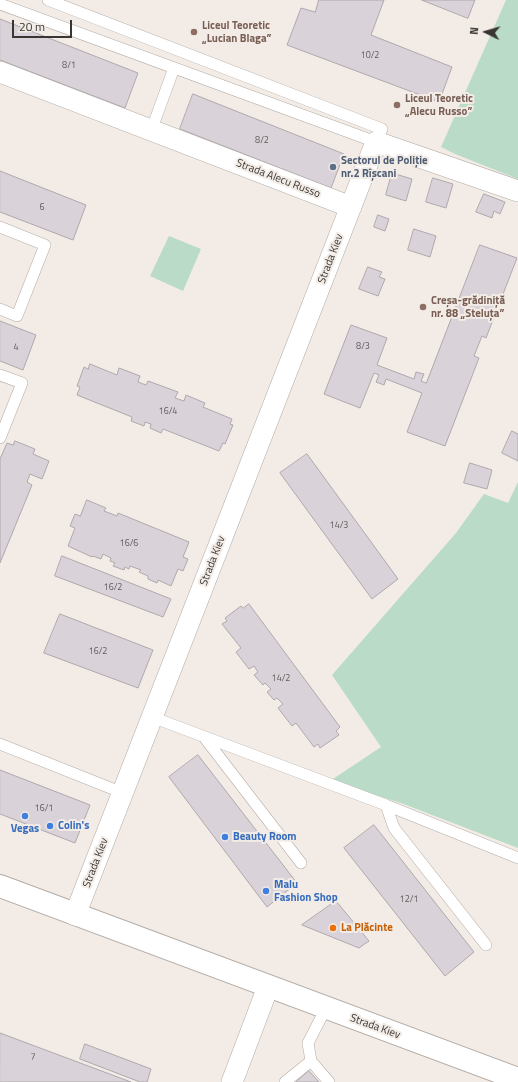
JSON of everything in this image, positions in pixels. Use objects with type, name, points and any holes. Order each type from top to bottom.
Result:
[{"type":"main road","name":"Strada Kiev","points":[[0,886],[518,1080]]},
{"type":"street","name":"Strada Alecu Russo","points":[[0,72],[351,207]]},
{"type":"street","points":[[351,207],[376,142],[518,191]]},
{"type":"street","name":"Strada Kiev","points":[[75,915],[351,207]]},
{"type":"street","points":[[232,1082],[268,987]]},
{"type":"lane","points":[[0,4],[376,142],[382,129],[48,0]]},
{"type":"lane","points":[[151,131],[174,68]]},
{"type":"lane","points":[[0,227],[45,245],[17,316],[0,309]]},
{"type":"lane","points":[[0,375],[22,383],[0,438]]},
{"type":"lane","points":[[152,717],[386,805],[518,858]]},
{"type":"lane","points":[[204,737],[301,863]]},
{"type":"lane","points":[[0,744],[123,793]]},
{"type":"lane","points":[[386,805],[394,828],[486,946]]},
{"type":"lane","points":[[326,1008],[308,1043],[311,1061],[329,1082]]},
{"type":"lane","points":[[285,1082],[311,1061]]},
{"type":"green space","points":[[506,0],[518,0],[518,179],[441,147]]},
{"type":"green space","points":[[169,236],[201,249],[183,291],[150,276]]},
{"type":"green space","points":[[518,482],[518,848],[401,803],[330,781],[381,747],[332,675],[456,533],[484,494],[508,503]]},
{"type":"building","points":[[319,0],[384,0],[371,35],[452,67],[439,102],[287,45],[301,8],[315,12]]},
{"type":"building","points":[[422,0],[475,0],[468,18]]},
{"type":"building","points":[[0,19],[138,73],[125,108],[0,60]]},
{"type":"building","points":[[193,94],[344,154],[331,188],[180,129]]},
{"type":"building","points":[[0,171],[86,205],[73,240],[0,212]]},
{"type":"building","points":[[392,173],[412,179],[406,201],[386,195]]},
{"type":"building","points":[[433,178],[453,184],[446,208],[426,202]]},
{"type":"building","points":[[484,194],[505,202],[500,214],[494,211],[492,218],[476,212]]},
{"type":"building","points":[[378,215],[389,219],[385,231],[374,227]]},
{"type":"building","points":[[414,229],[436,236],[430,257],[408,250]]},
{"type":"building","points":[[480,245],[517,258],[486,338],[482,336],[474,356],[479,358],[445,446],[407,432],[422,393],[386,379],[384,385],[376,382],[379,375],[374,373],[360,408],[324,394],[351,325],[387,338],[377,365],[414,379],[416,372],[424,374],[421,381],[426,383]]},
{"type":"building","points":[[368,267],[382,272],[379,277],[385,279],[378,296],[359,289]]},
{"type":"building","points":[[0,321],[36,335],[23,370],[0,361]]},
{"type":"building","points":[[90,364],[117,375],[119,368],[140,376],[138,382],[146,385],[148,381],[178,392],[175,398],[184,401],[186,395],[205,403],[203,407],[232,419],[230,424],[233,425],[225,444],[223,443],[219,451],[163,429],[161,433],[150,428],[151,424],[145,422],[144,426],[131,421],[132,417],[77,395],[80,387],[77,386],[84,367],[88,369]]},
{"type":"building","points":[[512,431],[518,434],[518,461],[502,453]]},
{"type":"building","points":[[15,441],[35,449],[33,454],[49,461],[42,479],[30,474],[27,482],[32,485],[0,563],[0,459],[7,443],[13,445]]},
{"type":"building","points":[[307,454],[398,579],[372,599],[280,473]]},
{"type":"building","points":[[470,463],[492,470],[487,489],[464,483]]},
{"type":"building","points":[[87,500],[106,508],[104,511],[117,516],[118,513],[189,542],[183,557],[188,559],[183,571],[178,569],[171,586],[158,580],[157,583],[148,579],[148,576],[139,572],[141,570],[130,566],[129,569],[125,567],[124,570],[113,566],[115,563],[110,561],[111,558],[103,554],[101,559],[92,557],[68,546],[75,528],[70,526],[75,514],[80,516]]},
{"type":"building","points":[[62,556],[171,599],[163,617],[55,576]]},
{"type":"building","points":[[249,604],[340,727],[336,731],[339,735],[320,748],[318,744],[314,747],[296,723],[292,726],[278,708],[283,704],[277,698],[274,700],[267,692],[271,689],[265,683],[263,685],[254,675],[258,672],[254,666],[249,669],[236,652],[241,648],[222,624],[227,621],[225,618],[241,606],[243,608]]},
{"type":"building","points":[[60,614],[153,650],[138,688],[44,653]]},
{"type":"building","points":[[198,755],[297,883],[267,907],[169,777]]},
{"type":"building","points":[[0,770],[90,805],[75,843],[0,814]]},
{"type":"building","points":[[374,825],[474,952],[445,976],[344,848]]},
{"type":"building","points":[[336,901],[369,941],[359,948],[302,925]]},
{"type":"building","points":[[0,1033],[131,1082],[0,1082]]},
{"type":"building","points":[[85,1044],[151,1069],[147,1082],[140,1082],[80,1059]]},
{"type":"building","points":[[309,1071],[319,1082],[296,1082]]},
{"type":"place","name":"Liceul Teoretic „Lucian Blaga”","points":[[194,32]]},
{"type":"place","name":"Liceul Teoretic „Alecu Russo”","points":[[397,105]]},
{"type":"place","name":"Sectorul de Poliție nr.2 Rîșcani","points":[[333,167]]},
{"type":"place","name":"Creșa-grădiniță nr. 88 „Steluța”","points":[[423,307]]},
{"type":"place","name":"Vegas","points":[[25,816]]},
{"type":"place","name":"Colin's","points":[[50,826]]},
{"type":"place","name":"Beauty Room","points":[[225,837]]},
{"type":"place","name":"Malu Fashion Shop","points":[[266,891]]},
{"type":"place","name":"La Plăcinte","points":[[333,928]]}]
